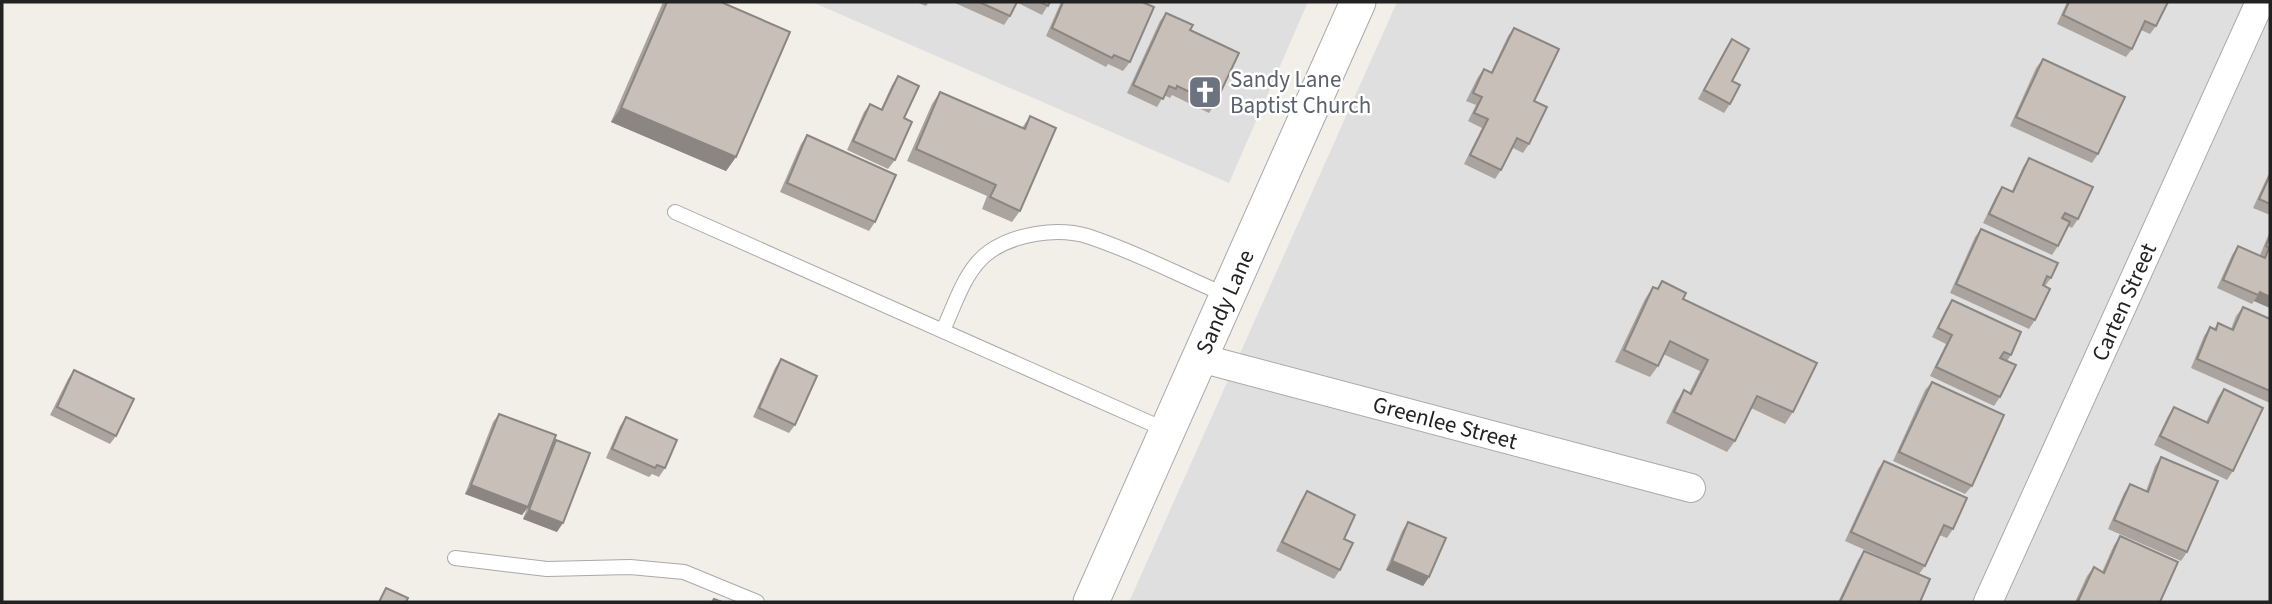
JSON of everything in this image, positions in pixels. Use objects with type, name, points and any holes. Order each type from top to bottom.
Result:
[{"type":"street","name":"Carten Street","points":[[1988,602],[2260,2]]},
{"type":"street","name":"Sandy Lane","points":[[1091,602],[1228,295],[1353,3]]},
{"type":"street","name":"Greenlee Street","points":[[1200,358],[1691,488]]},
{"type":"lane","points":[[675,212],[1167,430]]},
{"type":"lane","points":[[943,331],[967,276],[988,253],[1018,238],[1055,233],[1086,235],[1228,295]]},
{"type":"lane","points":[[455,558],[547,569],[630,567],[684,572],[757,602]]},
{"type":"shaded area","points":[[812,2],[1308,2],[1229,183]]},
{"type":"shaded area","points":[[1397,2],[2270,2],[2270,602],[1129,602]]},
{"type":"building","points":[[667,2],[721,2],[790,32],[736,157],[621,108]]},
{"type":"building","points":[[979,2],[1017,2],[1010,16]]},
{"type":"building","points":[[1063,2],[1142,2],[1154,7],[1130,62],[1114,55],[1112,58],[1052,28]]},
{"type":"building","points":[[2069,2],[2168,2],[2156,26],[2145,21],[2132,49],[2063,15]]},
{"type":"building","points":[[1166,13],[1193,25],[1190,30],[1239,53],[1215,104],[1177,86],[1176,89],[1169,86],[1163,99],[1133,85]]},
{"type":"building","points":[[1514,28],[1559,49],[1534,101],[1547,107],[1529,144],[1517,138],[1501,170],[1470,155],[1488,119],[1474,113],[1482,97],[1473,93],[1484,69],[1492,73]]},
{"type":"building","points":[[1732,39],[1749,49],[1732,81],[1740,85],[1730,104],[1704,90]]},
{"type":"building","points":[[2043,59],[2125,97],[2098,154],[2016,117]]},
{"type":"building","points":[[898,76],[919,86],[904,118],[912,122],[895,160],[853,141],[870,104],[882,110]]},
{"type":"building","points":[[940,92],[1025,129],[1030,116],[1056,128],[1020,211],[990,197],[996,185],[916,149]]},
{"type":"building","points":[[807,135],[896,175],[875,222],[787,183]]},
{"type":"building","points":[[2029,158],[2093,187],[2078,219],[2065,213],[2062,218],[2070,222],[2058,246],[1989,214],[2002,187],[2013,192]]},
{"type":"building","points":[[2270,175],[2270,204],[2259,199]]},
{"type":"building","points":[[1981,229],[2058,263],[2051,278],[2047,276],[2043,285],[2050,289],[2035,320],[1956,284]]},
{"type":"building","points":[[2270,236],[2270,297],[2260,292],[2258,295],[2223,280],[2238,246],[2265,258]]},
{"type":"building","points":[[1662,281],[1686,293],[1683,299],[1817,363],[1793,412],[1757,396],[1735,441],[1674,412],[1684,390],[1691,394],[1708,360],[1670,341],[1658,366],[1624,350],[1653,287],[1658,289]]},
{"type":"building","points":[[1952,300],[2021,332],[2011,355],[2004,352],[2000,358],[2016,365],[2000,397],[1936,367],[1952,335],[1938,328]]},
{"type":"building","points":[[2243,307],[2270,319],[2270,391],[2197,359],[2210,327],[2216,330],[2218,323],[2233,330]]},
{"type":"building","points":[[781,359],[817,376],[795,425],[759,408]]},
{"type":"building","points":[[74,370],[134,399],[116,436],[57,407]]},
{"type":"building","points":[[1932,382],[2004,415],[1972,486],[1899,452]]},
{"type":"building","points":[[2224,389],[2263,408],[2233,471],[2160,436],[2174,407],[2208,423]]},
{"type":"building","points":[[499,414],[556,435],[528,507],[471,485]]},
{"type":"building","points":[[626,417],[677,440],[665,468],[657,465],[655,468],[612,449]]},
{"type":"building","points":[[556,440],[590,453],[563,523],[529,510]]},
{"type":"building","points":[[2161,457],[2218,481],[2187,552],[2114,520],[2130,484],[2148,492]]},
{"type":"building","points":[[1884,461],[1967,498],[1953,529],[1944,525],[1925,566],[1851,532]]},
{"type":"building","points":[[1307,491],[1355,515],[1344,539],[1353,543],[1340,570],[1282,542]]},
{"type":"building","points":[[1408,522],[1446,538],[1429,577],[1392,561]]},
{"type":"building","points":[[2120,536],[2178,562],[2160,602],[2078,601],[2094,567],[2104,573]]},
{"type":"building","points":[[1864,551],[1930,579],[1920,602],[1840,602]]},
{"type":"building","points":[[386,588],[408,598],[406,602],[379,602]]},
{"type":"place","name":"Sandy Lane Baptist Church","points":[[1205,92]]}]
